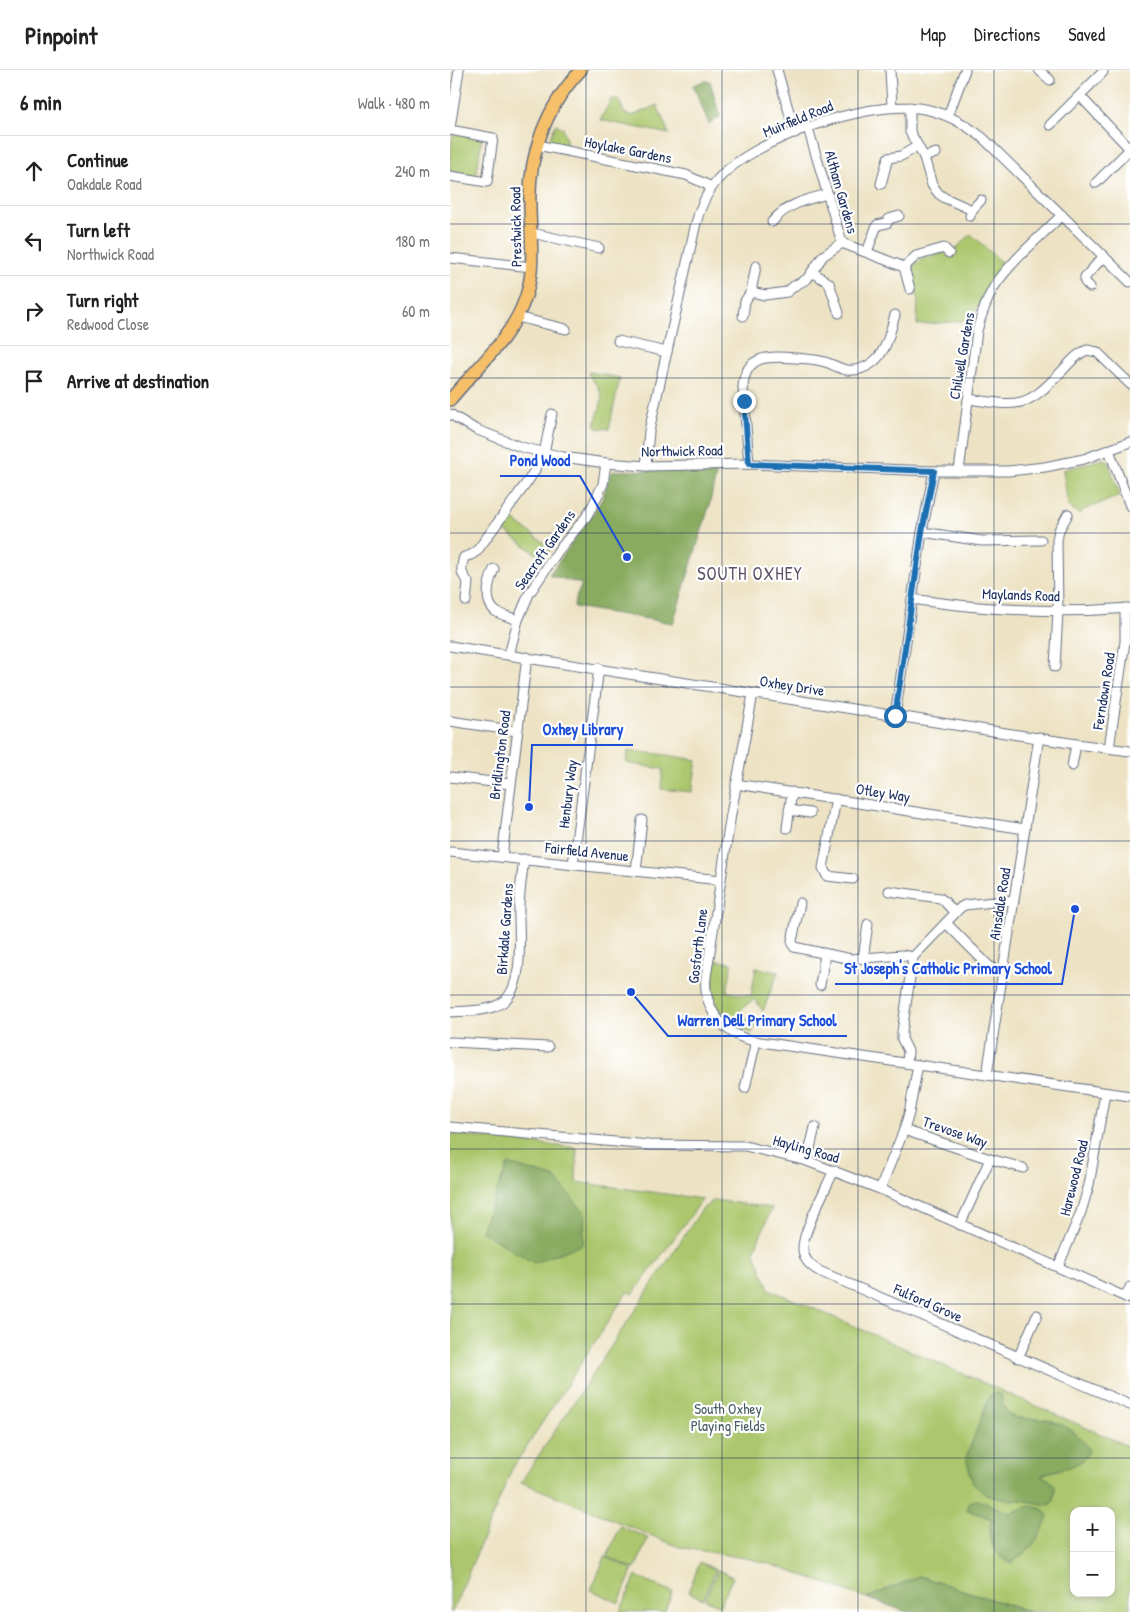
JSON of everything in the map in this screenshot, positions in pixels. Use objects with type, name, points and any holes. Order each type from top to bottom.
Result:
[{"type":"main road","name":"Prestwick Road","points":[[452,395],[500,342],[517,317],[526,297],[532,267],[530,184],[537,145],[553,108],[568,85],[581,70]]},
{"type":"street","points":[[450,176],[487,182],[493,138],[450,129],[459,70]]},
{"type":"street","points":[[777,70],[795,133]]},
{"type":"street","points":[[890,70],[892,108]]},
{"type":"street","points":[[948,116],[965,70]]},
{"type":"street","points":[[1040,70],[1050,80]]},
{"type":"street","points":[[1050,125],[1103,72]]},
{"type":"street","points":[[1080,96],[1130,149],[1096,183]]},
{"type":"street","points":[[910,107],[910,132],[924,157],[930,182],[935,190],[945,198],[971,212],[981,200]]},
{"type":"street","name":"Muirfield Road","points":[[646,466],[649,431],[698,213],[712,187],[728,169],[776,141],[808,128],[843,116],[892,108],[910,107],[948,116],[962,123],[983,138],[1130,282]]},
{"type":"street","name":"Altham Gardens","points":[[751,292],[765,295],[788,292],[794,286],[807,279],[824,256],[842,243],[808,128]]},
{"type":"street","name":"Hoylake Gardens","points":[[537,145],[686,175],[712,187]]},
{"type":"street","points":[[881,184],[888,158],[901,156],[918,146]]},
{"type":"street","points":[[924,157],[936,153]]},
{"type":"street","points":[[772,222],[777,216],[802,200],[828,194]]},
{"type":"street","name":"Chilwell Gardens","points":[[960,471],[968,399],[982,315],[994,287],[1003,275],[1062,215]]},
{"type":"street","points":[[867,252],[877,225],[887,223],[889,219],[899,216]]},
{"type":"street","points":[[532,233],[599,248]]},
{"type":"street","points":[[842,243],[904,267]]},
{"type":"street","points":[[904,267],[916,256],[944,248],[949,253]]},
{"type":"street","points":[[1090,288],[1085,282],[1085,277],[1104,256]]},
{"type":"street","points":[[450,258],[532,267]]},
{"type":"street","points":[[742,316],[745,301],[751,292],[756,266]]},
{"type":"street","points":[[904,267],[910,289]]},
{"type":"street","points":[[812,272],[829,284],[839,313]]},
{"type":"street","points":[[749,464],[743,387],[745,374],[751,365],[760,359],[774,356],[817,360],[846,370],[860,369],[872,363],[883,352],[895,315]]},
{"type":"street","points":[[517,317],[566,329]]},
{"type":"street","points":[[618,341],[667,352]]},
{"type":"street","points":[[968,399],[1010,404],[1032,398],[1047,387],[1078,355],[1087,350],[1097,352],[1130,384]]},
{"type":"street","name":"Northwick Road","points":[[450,414],[475,429],[502,441],[542,452],[606,463],[646,466],[749,464],[934,471],[1009,471],[1045,467],[1084,459],[1130,442]]},
{"type":"street","points":[[466,601],[468,582],[461,570],[464,557],[477,551],[535,470],[552,414]]},
{"type":"street","points":[[1109,450],[1130,506]]},
{"type":"street","name":"Seacroft Gardens","points":[[509,655],[518,620],[534,586],[593,505],[603,484],[606,463]]},
{"type":"street","points":[[895,716],[922,532],[934,471]]},
{"type":"street","points":[[1055,667],[1058,611],[1057,540],[1059,530],[1068,514]]},
{"type":"street","points":[[922,532],[982,541],[1042,540]]},
{"type":"street","points":[[494,569],[488,586],[492,607],[496,612],[518,620]]},
{"type":"street","name":"Maylands Road","points":[[912,599],[978,608],[1058,611],[1128,608]]},
{"type":"street","name":"Ferndown Road","points":[[1109,748],[1125,676],[1128,608]]},
{"type":"street","name":"Oxhey Drive","points":[[450,646],[1130,751]]},
{"type":"street","name":"Bridlington Road","points":[[502,857],[527,658]]},
{"type":"street","name":"Henbury Way","points":[[574,864],[599,668]]},
{"type":"street","name":"Gosforth Lane","points":[[753,694],[736,784],[706,976],[707,996],[713,1014],[728,1029],[742,1038],[756,1041],[1130,1096]]},
{"type":"street","points":[[450,721],[517,731]]},
{"type":"street","name":"Ainsdale Road","points":[[987,1075],[1039,737]]},
{"type":"street","points":[[1072,766],[1076,744]]},
{"type":"street","points":[[450,777],[510,784]]},
{"type":"street","name":"Otley Way","points":[[736,784],[1026,828]]},
{"type":"street","points":[[787,828],[792,792]]},
{"type":"street","points":[[836,799],[823,868],[827,876],[853,879]]},
{"type":"street","points":[[789,810],[810,813]]},
{"type":"street","points":[[636,871],[642,820]]},
{"type":"street","name":"Fairfield Avenue","points":[[450,852],[721,880]]},
{"type":"street","name":"Birkdale Gardens","points":[[450,1012],[484,1009],[502,1003],[510,995],[518,971],[519,902],[524,859]]},
{"type":"street","points":[[889,891],[940,898],[955,913]]},
{"type":"street","points":[[907,1063],[908,1050],[902,1039],[902,1032],[913,957],[965,905],[1014,900]]},
{"type":"street","points":[[800,903],[792,944],[794,948],[851,959],[902,955],[913,957]]},
{"type":"street","points":[[946,923],[989,966],[1003,971]]},
{"type":"street","points":[[864,959],[868,924]]},
{"type":"street","points":[[820,985],[825,954]]},
{"type":"street","points":[[745,1088],[756,1041]]},
{"type":"street","points":[[450,1042],[548,1048]]},
{"type":"street","points":[[904,1130],[918,1065]]},
{"type":"street","name":"Harewood Road","points":[[1058,1267],[1078,1219],[1089,1185],[1105,1092]]},
{"type":"street","name":"Hayling Road","points":[[450,1127],[649,1145],[744,1146],[807,1161],[834,1170],[1128,1298]]},
{"type":"street","points":[[807,1161],[815,1127]]},
{"type":"street","name":"Trevose Way","points":[[880,1190],[904,1130],[990,1159],[960,1225]]},
{"type":"street","points":[[990,1159],[1023,1168]]},
{"type":"street","name":"Fulford Grove","points":[[834,1170],[804,1240],[804,1253],[810,1265],[828,1275],[1130,1405]]},
{"type":"street","points":[[1128,1298],[1130,1287]]},
{"type":"street","points":[[1018,1358],[1037,1315]]},
{"type":"green space","points":[[710,81],[720,117],[709,124],[693,85]]},
{"type":"green space","points":[[612,98],[619,100],[624,113],[632,116],[657,105],[669,134],[600,120]]},
{"type":"green space","points":[[556,124],[563,128],[566,146],[550,143],[549,141]]},
{"type":"green space","points":[[453,132],[482,137],[476,177],[450,172]]},
{"type":"green space","points":[[971,234],[1003,264],[986,287],[972,320],[917,325],[918,298],[910,267],[925,258],[944,252],[948,256]]},
{"type":"green space","points":[[589,372],[620,378],[609,429],[597,428],[595,424],[602,397],[588,374]]},
{"type":"green space","points":[[1103,459],[1108,461],[1120,496],[1083,510],[1079,514],[1068,506],[1063,470]]},
{"type":"green space","points":[[717,470],[709,507],[673,623],[574,607],[582,584],[549,575],[595,511],[603,497],[610,474],[614,471]]},
{"type":"green space","points":[[508,516],[551,548],[543,559],[500,527]]},
{"type":"green space","points":[[628,751],[697,760],[692,792],[661,789],[663,769],[626,763]]},
{"type":"green space","points":[[715,960],[732,963],[727,992],[751,996],[756,968],[778,972],[763,1011],[754,999],[740,1010],[750,1023],[755,1026],[752,1033],[729,1022],[717,1006],[713,984]]},
{"type":"green space","points":[[450,1134],[577,1148],[576,1182],[703,1199],[633,1294],[628,1291],[512,1469],[452,1612],[450,1612]]},
{"type":"green space","points":[[508,1164],[554,1177],[585,1213],[583,1244],[534,1263],[481,1231]]},
{"type":"green space","name":"South Oxhey Playing Fields","points":[[714,1200],[772,1208],[754,1251],[769,1289],[1130,1447],[1130,1612],[1030,1612],[919,1576],[867,1598],[767,1563],[679,1547],[521,1482],[702,1209]]},
{"type":"green space","points":[[996,1393],[1001,1395],[1003,1406],[1010,1416],[1061,1424],[1074,1432],[1089,1450],[1086,1456],[1075,1465],[1041,1476],[1050,1480],[1055,1486],[1054,1501],[1049,1505],[1021,1500],[1007,1500],[986,1495],[973,1484],[966,1458],[990,1395]]},
{"type":"green space","points":[[978,1500],[1010,1513],[1030,1506],[1043,1509],[1048,1516],[1042,1531],[1034,1543],[1024,1554],[1011,1563],[1004,1560],[992,1545],[990,1526],[992,1519],[967,1510],[970,1501]]},
{"type":"green space","points":[[620,1526],[648,1538],[635,1569],[607,1557]]},
{"type":"green space","points":[[605,1557],[633,1569],[619,1603],[591,1590]]},
{"type":"green space","points":[[700,1562],[716,1570],[703,1599],[688,1592]]},
{"type":"green space","points":[[718,1570],[733,1577],[720,1606],[705,1599]]},
{"type":"green space","points":[[636,1576],[673,1592],[664,1612],[620,1612]]},
{"type":"green space","points":[[919,1576],[1030,1612],[907,1612],[867,1598]]},
{"type":"place","name":"Pond Wood","points":[[627,557]]},
{"type":"place","name":"Oxhey Library","points":[[529,807]]},
{"type":"place","name":"St Joseph's Catholic Primary School","points":[[1075,909]]},
{"type":"place","name":"Warren Dell Primary School","points":[[631,992]]},
{"type":"district","name":"SOUTH OXHEY","points":[[750,574]]},
{"type":"route","points":[[744,401],[749,464],[934,471],[922,532],[895,716]]}]
